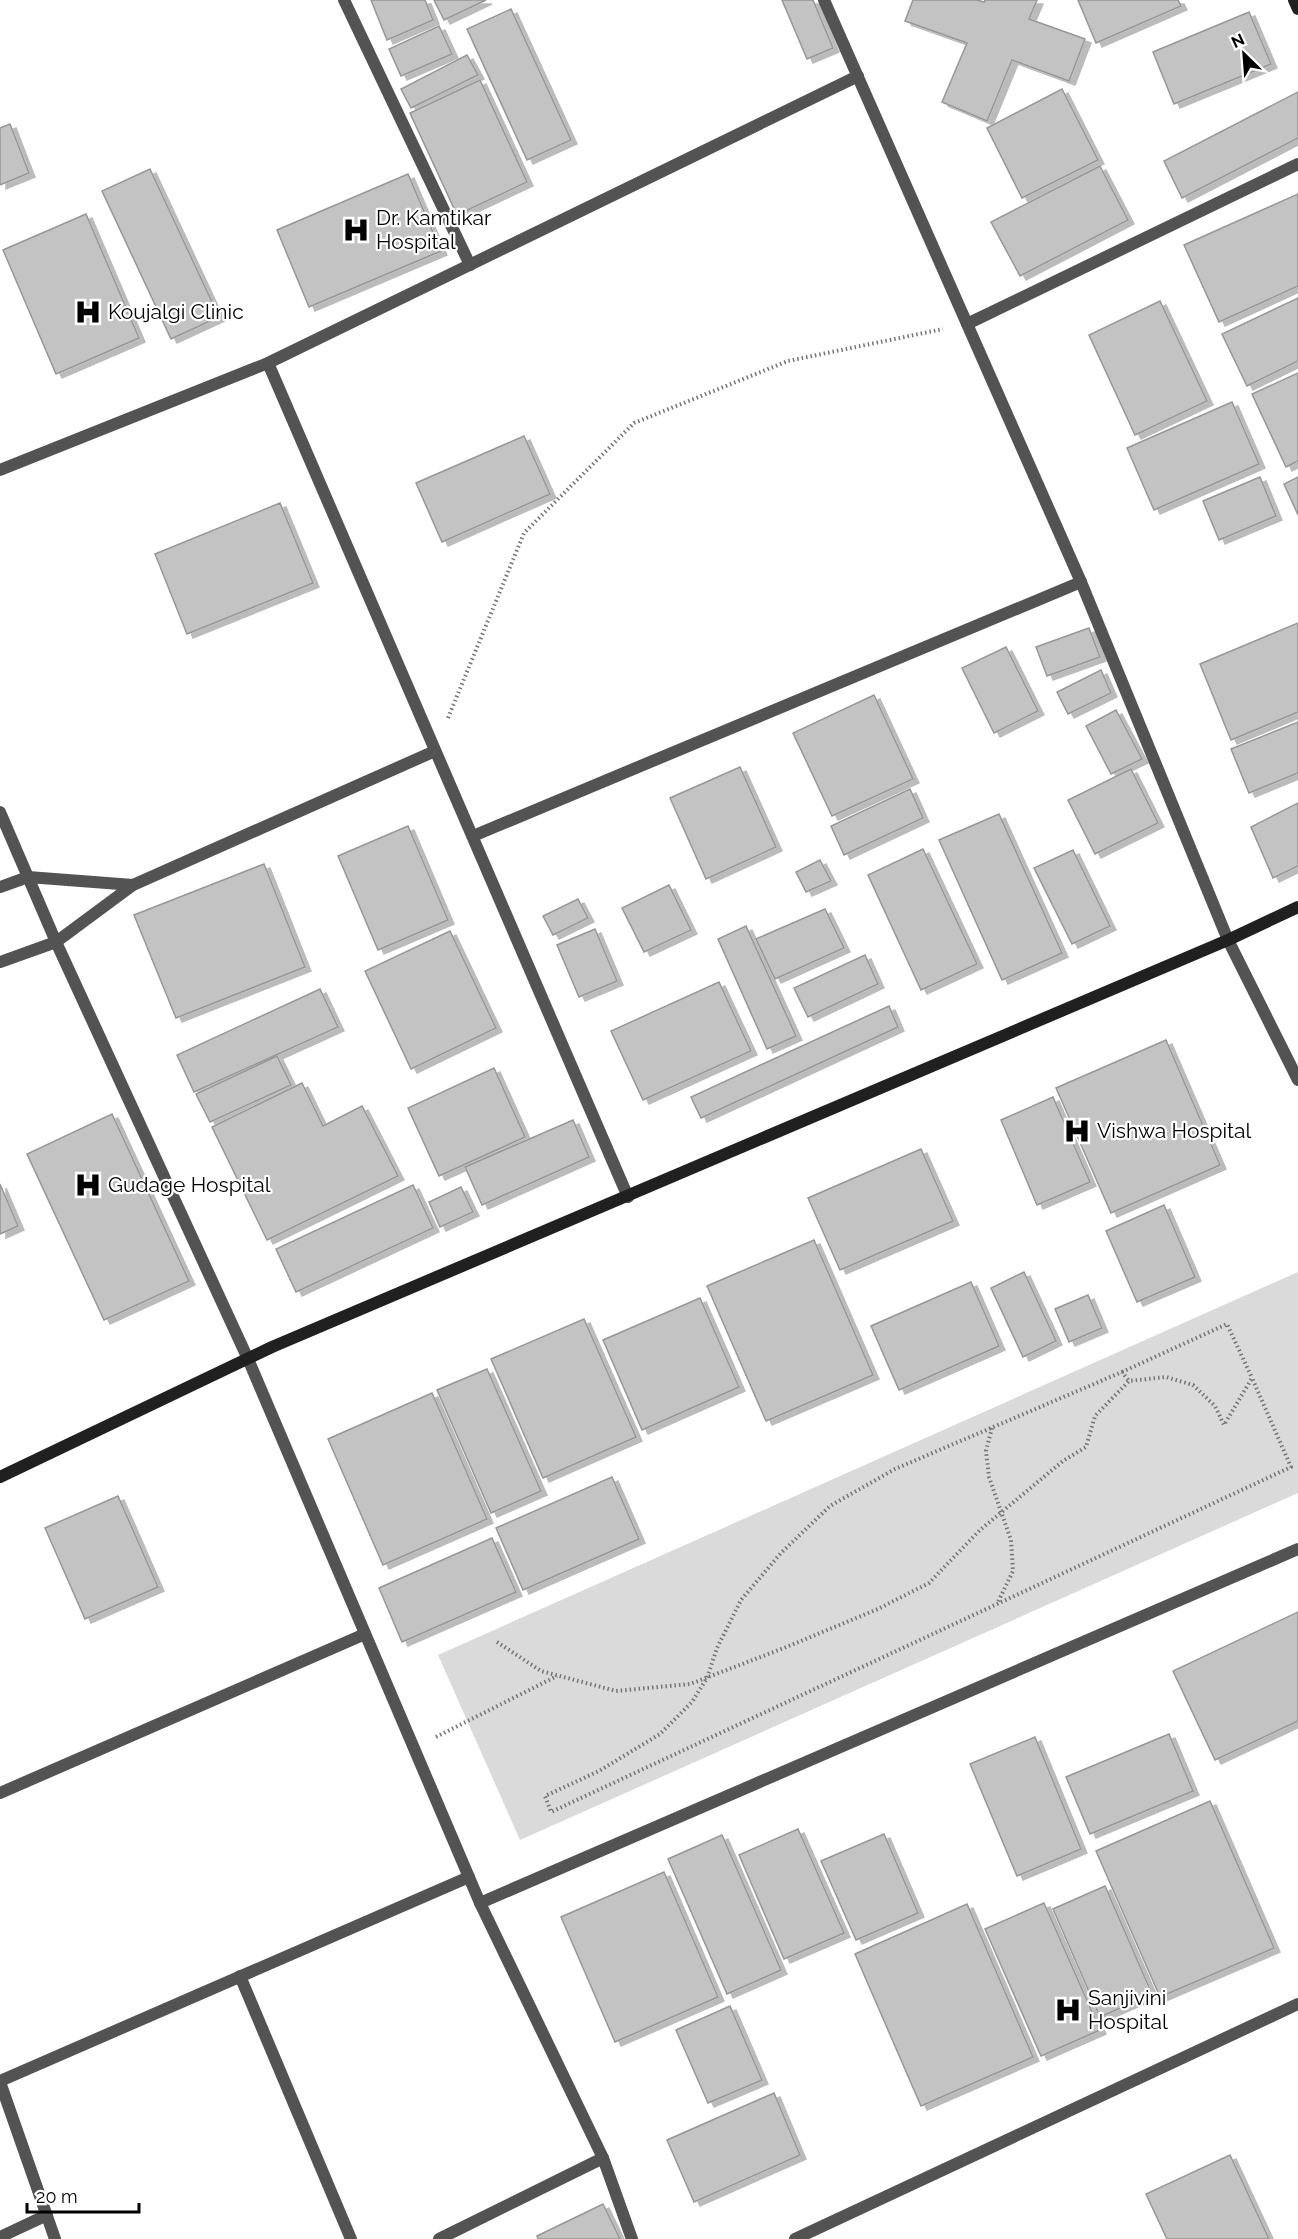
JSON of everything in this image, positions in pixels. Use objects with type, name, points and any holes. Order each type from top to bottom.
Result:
[{"type":"main road","points":[[1294,0],[1298,9]]},
{"type":"main road","points":[[0,1477],[248,1359],[1228,940],[1298,907]]},
{"type":"street","points":[[344,0],[470,265]]},
{"type":"street","points":[[824,0],[1081,582],[1228,940],[1298,1080]]},
{"type":"street","points":[[0,470],[268,363],[858,76]]},
{"type":"street","points":[[967,324],[1298,164]]},
{"type":"street","points":[[268,363],[628,1197]]},
{"type":"street","points":[[473,836],[1081,582]]},
{"type":"street","points":[[0,962],[56,942],[133,885],[435,751]]},
{"type":"street","points":[[0,812],[56,942],[248,1359],[480,1903],[603,2158],[632,2239]]},
{"type":"street","points":[[0,887],[28,877],[133,885]]},
{"type":"street","points":[[480,1903],[1298,1549]]},
{"type":"street","points":[[0,1793],[365,1634]]},
{"type":"street","points":[[56,2239],[0,2081],[469,1877]]},
{"type":"street","points":[[240,1976],[351,2239]]},
{"type":"street","points":[[795,2239],[1298,2004]]},
{"type":"street","points":[[439,2239],[603,2158]]},
{"type":"street","points":[[0,2237],[47,2215]]},
{"type":"path","points":[[435,751],[524,533],[633,423],[788,361],[967,324]]},
{"type":"path","points":[[1227,1324],[1291,1467],[551,1812],[545,1796],[599,1771],[660,1734],[693,1702],[707,1678],[717,1648],[741,1600],[781,1553],[830,1506],[895,1469],[1122,1372],[1227,1324]]},
{"type":"path","points":[[1122,1372],[1130,1381]]},
{"type":"path","points":[[497,1642],[541,1671],[616,1692],[690,1684],[867,1613],[929,1583],[980,1530],[1063,1461],[1086,1447],[1095,1416],[1130,1381],[1166,1377],[1193,1385],[1215,1406],[1224,1425],[1252,1378]]},
{"type":"path","points":[[992,1428],[986,1451],[989,1477],[1011,1540],[1013,1572],[997,1604]]},
{"type":"path","points":[[414,1748],[557,1676]]},
{"type":"shaded area","points":[[1298,1272],[1298,1493],[520,1840],[438,1655]]},
{"type":"building","points":[[371,0],[425,0],[433,20],[387,40]]},
{"type":"building","points":[[434,0],[486,0],[444,20]]},
{"type":"building","points":[[782,0],[813,0],[833,48],[807,59]]},
{"type":"building","points":[[913,0],[977,0],[984,2],[985,0],[1037,0],[1029,19],[1085,39],[1069,81],[1012,60],[987,121],[942,102],[967,43],[905,21]]},
{"type":"building","points":[[1078,0],[1178,0],[1181,6],[1096,43]]},
{"type":"building","points":[[511,9],[571,140],[527,160],[467,29]]},
{"type":"building","points":[[1249,12],[1271,64],[1174,104],[1153,52]]},
{"type":"building","points":[[439,26],[452,54],[401,76],[389,49]]},
{"type":"building","points":[[467,55],[478,75],[411,108],[401,89]]},
{"type":"building","points":[[480,80],[527,182],[457,215],[410,113]]},
{"type":"building","points":[[1062,89],[1098,160],[1022,198],[987,128]]},
{"type":"building","points":[[1298,92],[1298,138],[1182,198],[1164,161]]},
{"type":"building","points":[[10,124],[29,173],[0,185],[0,128]]},
{"type":"building","points":[[1100,166],[1128,220],[1020,276],[991,222]]},
{"type":"building","points":[[150,169],[219,317],[171,339],[102,191]]},
{"type":"building","points":[[408,174],[441,251],[309,307],[277,230]]},
{"type":"building","points":[[1298,194],[1298,286],[1219,322],[1184,245]]},
{"type":"building","points":[[86,214],[139,338],[56,374],[3,250]]},
{"type":"building","points":[[1298,298],[1298,361],[1247,386],[1222,334]]},
{"type":"building","points":[[1160,301],[1207,401],[1135,435],[1089,335]]},
{"type":"building","points":[[1298,373],[1298,461],[1286,467],[1252,394]]},
{"type":"building","points":[[1232,402],[1259,464],[1154,510],[1127,448]]},
{"type":"building","points":[[524,436],[550,494],[442,542],[416,483]]},
{"type":"building","points":[[1260,477],[1276,516],[1219,540],[1203,501]]},
{"type":"building","points":[[1298,477],[1298,515],[1284,484]]},
{"type":"building","points":[[280,503],[313,583],[187,634],[155,554]]},
{"type":"building","points":[[1298,623],[1298,712],[1231,740],[1200,664]]},
{"type":"building","points":[[1089,628],[1100,657],[1047,676],[1036,647]]},
{"type":"building","points":[[1006,647],[1038,711],[994,733],[962,668]]},
{"type":"building","points":[[1101,670],[1111,693],[1068,714],[1057,692]]},
{"type":"building","points":[[874,695],[913,779],[832,816],[793,733]]},
{"type":"building","points":[[1116,710],[1142,759],[1111,774],[1086,726]]},
{"type":"building","points":[[1298,722],[1298,773],[1249,793],[1231,749]]},
{"type":"building","points":[[740,767],[776,847],[706,879],[670,798]]},
{"type":"building","points":[[1131,769],[1158,823],[1095,854],[1068,800]]},
{"type":"building","points":[[910,789],[923,818],[844,855],[831,826]]},
{"type":"building","points":[[1298,803],[1298,866],[1273,878],[1251,827]]},
{"type":"building","points":[[999,814],[1062,953],[1002,980],[939,840]]},
{"type":"building","points":[[408,826],[448,920],[378,950],[338,856]]},
{"type":"building","points":[[923,849],[977,964],[921,990],[868,875]]},
{"type":"building","points":[[1073,850],[1110,926],[1072,944],[1034,868]]},
{"type":"building","points":[[820,860],[831,881],[806,892],[796,872]]},
{"type":"building","points":[[264,864],[305,967],[176,1018],[134,915]]},
{"type":"building","points":[[669,885],[691,930],[644,952],[622,908]]},
{"type":"building","points":[[578,899],[588,918],[553,935],[543,916]]},
{"type":"building","points":[[825,909],[844,948],[775,979],[756,939]]},
{"type":"building","points":[[746,926],[796,1036],[767,1049],[718,939]]},
{"type":"building","points":[[595,929],[617,981],[579,997],[557,945]]},
{"type":"building","points":[[450,931],[496,1028],[411,1069],[365,971]]},
{"type":"building","points":[[865,955],[878,984],[808,1017],[794,988]]},
{"type":"building","points":[[719,982],[751,1051],[643,1100],[611,1031]]},
{"type":"building","points":[[320,989],[338,1027],[194,1092],[177,1055]]},
{"type":"building","points":[[889,1006],[898,1027],[701,1118],[691,1097]]},
{"type":"building","points":[[1166,1040],[1220,1165],[1111,1213],[1056,1088]]},
{"type":"building","points":[[277,1056],[291,1085],[210,1122],[196,1094]]},
{"type":"building","points":[[494,1068],[525,1137],[439,1176],[408,1108]]},
{"type":"building","points":[[302,1083],[323,1126],[362,1106],[398,1176],[267,1240],[212,1127]]},
{"type":"building","points":[[1053,1097],[1090,1182],[1037,1205],[1001,1120]]},
{"type":"building","points":[[112,1114],[189,1281],[104,1320],[27,1154]]},
{"type":"building","points":[[573,1120],[589,1157],[482,1205],[465,1167]]},
{"type":"building","points":[[921,1149],[953,1221],[840,1270],[808,1198]]},
{"type":"building","points":[[0,1184],[18,1226],[0,1234]]},
{"type":"building","points":[[413,1185],[433,1228],[296,1292],[276,1249]]},
{"type":"building","points":[[461,1187],[473,1212],[440,1227],[429,1202]]},
{"type":"building","points":[[1164,1205],[1195,1277],[1137,1302],[1106,1231]]},
{"type":"building","points":[[814,1240],[873,1375],[766,1421],[707,1286]]},
{"type":"building","points":[[1024,1272],[1056,1341],[1023,1357],[991,1288]]},
{"type":"building","points":[[971,1282],[999,1346],[899,1390],[871,1326]]},
{"type":"building","points":[[1088,1295],[1102,1328],[1069,1342],[1055,1309]]},
{"type":"building","points":[[700,1298],[739,1387],[642,1430],[603,1340]]},
{"type":"building","points":[[584,1319],[636,1437],[543,1478],[491,1359]]},
{"type":"building","points":[[487,1369],[541,1491],[491,1513],[437,1390]]},
{"type":"building","points":[[432,1393],[487,1519],[383,1565],[328,1439]]},
{"type":"building","points":[[612,1477],[639,1539],[523,1590],[496,1528]]},
{"type":"building","points":[[118,1496],[158,1587],[85,1619],[45,1528]]},
{"type":"building","points":[[492,1538],[516,1592],[402,1642],[379,1588]]},
{"type":"building","points":[[1298,1612],[1298,1721],[1215,1760],[1173,1671]]},
{"type":"building","points":[[1169,1734],[1193,1791],[1090,1834],[1066,1777]]},
{"type":"building","points":[[1035,1737],[1081,1849],[1017,1876],[970,1764]]},
{"type":"building","points":[[1210,1801],[1274,1948],[1160,1997],[1096,1851]]},
{"type":"building","points":[[798,1829],[844,1933],[784,1959],[739,1855]]},
{"type":"building","points":[[884,1834],[918,1913],[856,1940],[821,1861]]},
{"type":"building","points":[[722,1835],[781,1970],[727,1994],[668,1859]]},
{"type":"building","points":[[664,1872],[718,1997],[615,2042],[561,1917]]},
{"type":"building","points":[[1105,1886],[1152,1994],[1100,2017],[1053,1909]]},
{"type":"building","points":[[1044,1903],[1100,2030],[1041,2056],[985,1929]]},
{"type":"building","points":[[967,1904],[1033,2057],[921,2106],[855,1954]]},
{"type":"building","points":[[730,2006],[762,2080],[708,2103],[676,2030]]},
{"type":"building","points":[[774,2093],[800,2155],[694,2202],[667,2140]]},
{"type":"building","points":[[1230,2155],[1269,2239],[1167,2239],[1146,2194]]},
{"type":"building","points":[[603,2204],[620,2239],[538,2239],[537,2236]]},
{"type":"place","name":"Dr. Kamtikar Hospital","points":[[356,230]]},
{"type":"place","name":"Koujalgi Clinic","points":[[88,312]]},
{"type":"place","name":"Vishwa Hospital","points":[[1077,1131]]},
{"type":"place","name":"Gudage Hospital","points":[[88,1185]]},
{"type":"place","name":"Sanjivini Hospital","points":[[1068,2010]]}]
